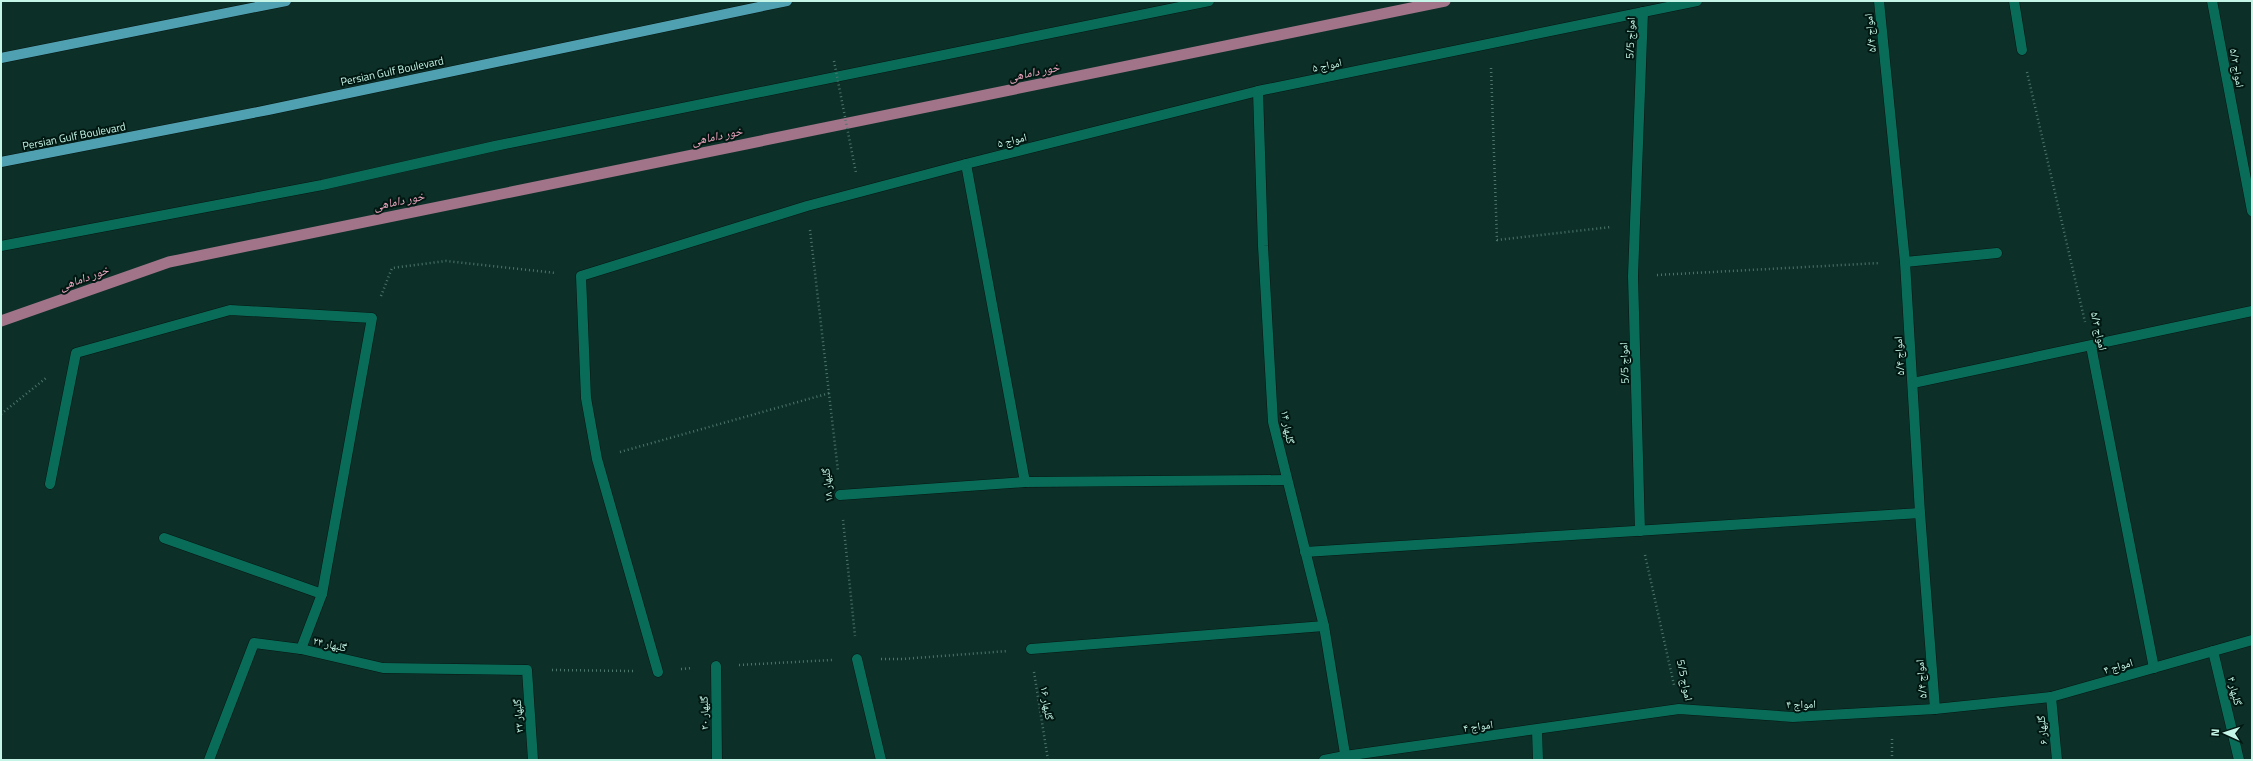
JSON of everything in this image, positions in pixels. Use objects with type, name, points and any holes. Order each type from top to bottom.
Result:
[{"type":"main road","points":[[1,58],[286,1]]},
{"type":"main road","name":"Persian Gulf Boulevard","points":[[1,162],[283,106],[787,1]]},
{"type":"street","points":[[1,246],[322,185],[502,144],[1209,1]]},
{"type":"street","name":"امواج ۵","points":[[581,276],[807,206],[966,164],[1258,91],[1697,1]]},
{"type":"street","name":"امواج ۵/۴","points":[[1879,1],[1905,262],[1920,513],[1935,709]]},
{"type":"street","points":[[2014,1],[2022,50]]},
{"type":"street","name":"امواج ۵/۲","points":[[2212,1],[2252,211]]},
{"type":"street","name":"امواج 5/5","points":[[1640,531],[1633,276],[1644,12]]},
{"type":"street","name":"گلبهار ۱۴","points":[[1258,91],[1263,246],[1273,422],[1324,626],[1346,758]]},
{"type":"street","points":[[966,164],[1024,482]]},
{"type":"street","points":[[1905,262],[1997,253]]},
{"type":"street","points":[[581,276],[586,398],[596,459],[658,672]]},
{"type":"street","points":[[50,484],[76,353],[230,310],[372,318],[322,594],[301,649]]},
{"type":"street","points":[[1913,383],[2252,311]]},
{"type":"street","name":"امواج ۵/۳","points":[[2091,346],[2154,668]]},
{"type":"street","points":[[840,495],[1024,482],[1287,480]]},
{"type":"street","points":[[1305,552],[1920,513]]},
{"type":"street","points":[[164,538],[322,594]]},
{"type":"street","points":[[1031,649],[1324,626]]},
{"type":"street","name":"امواج ۴","points":[[1324,760],[1679,709],[1793,717],[1935,709],[2051,697],[2252,640]]},
{"type":"street","name":"گلبهار ۲۴","points":[[209,760],[254,642],[301,649],[383,668],[527,670]]},
{"type":"street","name":"گلبهار ۴","points":[[2213,651],[2239,760]]},
{"type":"street","points":[[857,658],[881,760]]},
{"type":"street","name":"گلبهار ۲۰","points":[[716,666],[717,760]]},
{"type":"street","name":"گلبهار ۲۲","points":[[527,670],[533,760]]},
{"type":"street","name":"گلبهار ۶","points":[[2051,697],[2057,760]]},
{"type":"street","points":[[1536,730],[1538,760]]},
{"type":"path","points":[[1490,43],[1497,240],[1635,224]]},
{"type":"path","name":"امواج ۵/۳","points":[[2022,50],[2091,346]]},
{"type":"path","points":[[834,61],[856,173]]},
{"type":"path","name":"گلبهار ۱۸","points":[[807,206],[830,393],[857,658]]},
{"type":"path","points":[[372,318],[392,268],[446,261],[581,276]]},
{"type":"path","points":[[1633,276],[1905,262]]},
{"type":"path","points":[[1,414],[76,353]]},
{"type":"path","points":[[596,459],[830,393]]},
{"type":"path","name":"امواج 5/5","points":[[1640,531],[1679,709]]},
{"type":"path","points":[[857,658],[902,659],[1031,649]]},
{"type":"path","name":"گلبهار ۱۶","points":[[1031,649],[1048,760]]},
{"type":"waterway","name":"خور داماهی","points":[[1,321],[169,262],[1445,1]]}]
